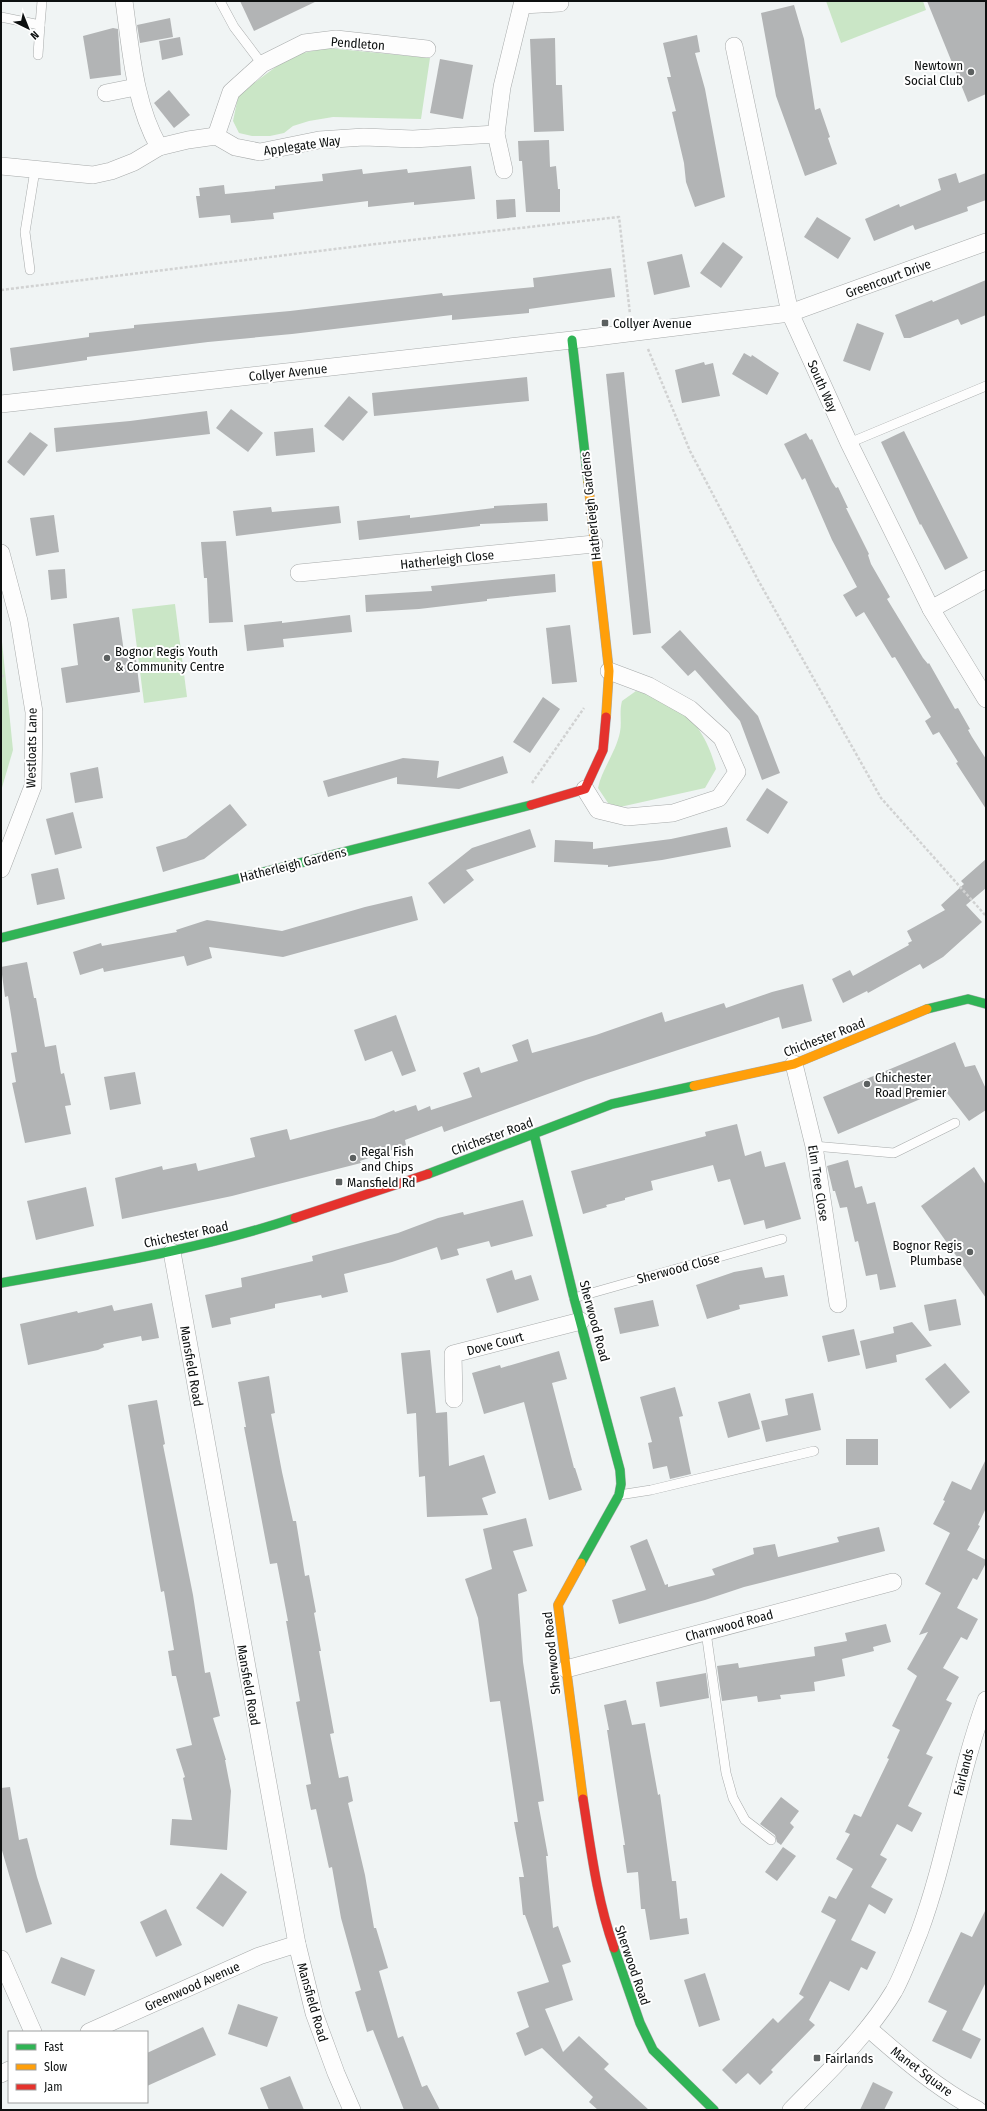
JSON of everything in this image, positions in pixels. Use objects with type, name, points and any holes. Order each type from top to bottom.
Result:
[{"type":"street","points":[[124,1],[136,87],[152,135],[160,147]]},
{"type":"street","points":[[504,170],[496,134],[502,87],[522,5],[562,2]]},
{"type":"street","name":"Pendleton","points":[[216,136],[231,92],[262,64],[304,44],[336,39],[427,49]]},
{"type":"street","name":"South Way","points":[[734,46],[790,313],[848,443],[931,609],[986,699]]},
{"type":"street","points":[[106,93],[136,87]]},
{"type":"street","name":"Applegate Way","points":[[216,136],[235,147],[260,152],[319,140],[364,137],[413,139],[496,134]]},
{"type":"street","points":[[1,166],[93,175],[111,171],[134,162],[160,147],[188,140],[216,136]]},
{"type":"street","name":"Greencourt Drive","points":[[790,313],[986,242]]},
{"type":"street","name":"Collyer Avenue","points":[[1,404],[572,340],[790,313]]},
{"type":"street","name":"Hatherleigh Gardens","points":[[1,938],[585,789],[603,750],[609,671],[572,340]]},
{"type":"street","name":"Hatherleigh Close","points":[[299,573],[594,544]]},
{"type":"street","name":"Westloats Lane","points":[[1,553],[19,621],[34,712],[33,786],[1,869]]},
{"type":"street","points":[[931,609],[986,579]]},
{"type":"street","points":[[585,789],[598,810],[627,817],[674,813],[719,798],[737,772],[722,738],[690,709],[649,686],[609,671]]},
{"type":"street","name":"Chichester Road","points":[[1,1283],[172,1252],[244,1235],[315,1212],[534,1134],[612,1104],[794,1064],[931,1007],[968,999],[986,1004]]},
{"type":"street","name":"Elm Tree Close","points":[[794,1064],[814,1146],[838,1304]]},
{"type":"street","name":"Sherwood Road","points":[[534,1134],[574,1298],[620,1470],[621,1484],[619,1495],[558,1605],[558,1622],[595,1876],[604,1922],[640,2023],[653,2050],[714,2110]]},
{"type":"street","name":"Mansfield Road","points":[[172,1252],[297,1944],[314,2013],[336,2073],[352,2110]]},
{"type":"street","name":"Dove Court","points":[[454,1400],[454,1354],[581,1321]]},
{"type":"street","name":"Charnwood Road","points":[[566,1669],[892,1582]]},
{"type":"street","name":"Fairlands","points":[[791,2110],[868,2028],[894,1991],[907,1964],[932,1897],[979,1740],[986,1700]]},
{"type":"street","name":"Greenwood Avenue","points":[[91,2031],[259,1956],[297,1944]]},
{"type":"street","points":[[1,1958],[33,2031]]},
{"type":"street","name":"Manet Square","points":[[868,2028],[906,2061],[963,2102],[978,2110]]},
{"type":"lane","points":[[38,55],[42,1]]},
{"type":"lane","points":[[220,1],[234,27],[262,64]]},
{"type":"lane","points":[[1,16],[40,25]]},
{"type":"lane","points":[[30,270],[25,232],[35,170]]},
{"type":"lane","points":[[848,443],[986,386]]},
{"type":"lane","points":[[814,1146],[894,1153],[955,1123]]},
{"type":"lane","name":"Sherwood Close","points":[[574,1298],[782,1239]]},
{"type":"lane","points":[[619,1495],[650,1490],[814,1451]]},
{"type":"lane","points":[[706,1632],[726,1773],[733,1798],[745,1820],[771,1840]]},
{"type":"path","points":[[1,290],[368,245],[619,217],[638,332],[650,354],[690,452],[758,580],[881,798],[986,916]]},
{"type":"path","points":[[1,676],[6,676]]},
{"type":"path","points":[[515,808],[587,703]]},
{"type":"green space","points":[[826,1],[923,1],[926,10],[841,43]]},
{"type":"green space","points":[[327,48],[430,58],[421,119],[333,117],[309,121],[293,126],[284,133],[270,136],[252,136],[239,133],[233,121],[238,97],[277,66],[298,54]]},
{"type":"green space","points":[[175,604],[187,697],[144,703],[132,609]]},
{"type":"green space","points":[[1,632],[13,750],[1,791]]},
{"type":"green space","points":[[636,691],[663,698],[673,704],[690,719],[697,728],[708,747],[716,769],[705,788],[620,807],[608,803],[598,788],[618,739],[621,728],[622,701]]},
{"type":"building","points":[[240,1],[317,1],[254,31]]},
{"type":"building","name":"Newtown Social Club","points":[[927,1],[986,1],[986,94],[968,102]]},
{"type":"building","points":[[794,5],[804,39],[815,110],[820,108],[837,164],[805,176],[776,96],[761,13]]},
{"type":"building","points":[[170,18],[173,37],[140,43],[137,25]]},
{"type":"building","points":[[113,28],[118,29],[121,75],[90,79],[83,36]]},
{"type":"building","points":[[697,35],[700,52],[695,53],[705,89],[725,197],[695,207],[686,182],[684,163],[672,112],[676,111],[667,77],[671,77],[663,43]]},
{"type":"building","points":[[180,37],[183,55],[162,60],[159,41]]},
{"type":"building","points":[[555,38],[556,85],[562,85],[564,131],[534,132],[530,39]]},
{"type":"building","points":[[440,59],[473,65],[463,119],[430,113]]},
{"type":"building","points":[[169,90],[190,115],[174,128],[154,103]]},
{"type":"building","points":[[549,140],[550,167],[556,166],[558,189],[560,189],[560,212],[526,212],[522,161],[519,161],[518,141]]},
{"type":"building","points":[[471,166],[475,199],[414,205],[414,202],[368,207],[368,201],[273,213],[274,219],[231,223],[230,215],[199,218],[196,196],[200,196],[199,188],[224,185],[225,194],[275,189],[275,186],[323,181],[322,174],[362,169],[363,174],[407,169],[408,173]]},
{"type":"building","points":[[956,173],[959,183],[986,173],[986,200],[967,207],[968,211],[915,230],[913,225],[874,241],[865,219],[899,204],[900,207],[941,190],[938,179]]},
{"type":"building","points":[[515,199],[516,217],[497,219],[496,200]]},
{"type":"building","points":[[817,217],[851,238],[838,259],[804,237]]},
{"type":"building","points":[[723,242],[743,257],[721,288],[700,273]]},
{"type":"building","points":[[682,254],[690,287],[654,295],[647,262]]},
{"type":"building","points":[[611,268],[615,297],[529,309],[529,313],[452,320],[452,315],[292,334],[208,342],[87,357],[87,360],[13,371],[10,348],[89,337],[89,333],[134,328],[134,325],[290,311],[442,293],[443,296],[534,287],[533,278]]},
{"type":"building","points":[[986,280],[986,315],[961,325],[958,319],[910,338],[904,338],[895,315],[932,300],[933,302]]},
{"type":"building","points":[[857,323],[884,333],[870,371],[843,361]]},
{"type":"building","points":[[744,353],[751,357],[752,355],[779,373],[767,395],[732,374]]},
{"type":"building","points":[[704,362],[705,365],[713,363],[720,396],[682,403],[675,370]]},
{"type":"building","points":[[624,372],[651,633],[633,635],[606,374]]},
{"type":"building","points":[[527,377],[529,401],[374,416],[372,393]]},
{"type":"building","points":[[349,396],[368,412],[343,441],[324,426]]},
{"type":"building","points":[[231,409],[263,433],[248,452],[216,428]]},
{"type":"building","points":[[207,411],[210,434],[56,452],[54,428],[130,421]]},
{"type":"building","points":[[313,428],[315,452],[276,456],[274,432]]},
{"type":"building","points":[[904,431],[968,558],[945,570],[921,524],[920,525],[881,442]]},
{"type":"building","points":[[30,432],[48,445],[24,476],[7,462]]},
{"type":"building","points":[[806,433],[810,440],[812,439],[832,482],[836,488],[838,487],[848,508],[846,508],[869,554],[871,564],[890,597],[887,599],[923,658],[928,664],[929,663],[955,709],[958,708],[970,729],[968,730],[986,759],[986,809],[956,763],[958,762],[939,732],[933,735],[925,721],[931,717],[895,657],[892,658],[864,612],[856,617],[843,595],[857,587],[832,540],[805,478],[802,480],[784,444]]},
{"type":"building","points":[[547,503],[548,521],[480,524],[480,526],[359,540],[357,521],[410,515],[410,518],[494,508],[494,506]]},
{"type":"building","points":[[339,506],[341,523],[236,536],[233,511],[271,507],[272,512]]},
{"type":"building","points":[[54,515],[59,552],[36,556],[30,518]]},
{"type":"building","points":[[226,541],[233,622],[209,623],[207,578],[204,578],[201,542]]},
{"type":"building","points":[[65,569],[67,598],[51,600],[48,570]]},
{"type":"building","points":[[555,574],[556,592],[487,599],[487,601],[419,609],[366,612],[365,595],[432,591],[431,586]]},
{"type":"building","points":[[350,615],[352,632],[283,639],[284,647],[247,651],[244,625],[282,621],[282,623]]},
{"type":"building","name":"Bognor Regis Youth & Community Centre","points":[[119,617],[124,652],[135,651],[140,692],[66,703],[61,668],[78,665],[73,624]]},
{"type":"building","points":[[570,625],[577,682],[552,684],[546,628]]},
{"type":"building","points":[[680,630],[758,716],[780,773],[762,780],[740,721],[695,670],[688,676],[661,647]]},
{"type":"building","points":[[543,697],[560,709],[530,753],[513,742]]},
{"type":"building","points":[[503,756],[508,773],[459,789],[397,784],[397,777],[328,797],[323,781],[403,758],[439,761],[437,778]]},
{"type":"building","points":[[98,767],[103,798],[75,803],[70,773]]},
{"type":"building","points":[[767,788],[788,802],[768,834],[746,820]]},
{"type":"building","points":[[230,804],[247,825],[204,859],[163,872],[156,847],[186,838]]},
{"type":"building","points":[[73,812],[82,848],[55,855],[46,819]]},
{"type":"building","points":[[727,827],[731,847],[662,860],[608,867],[608,865],[554,862],[555,840],[593,842],[593,849],[671,839]]},
{"type":"building","points":[[530,829],[536,847],[466,870],[474,880],[444,904],[428,883],[472,848]]},
{"type":"building","points":[[986,859],[986,888],[966,905],[982,922],[943,957],[923,969],[920,964],[868,993],[867,991],[843,1003],[832,979],[850,970],[853,976],[909,945],[908,943],[912,941],[907,931],[945,910],[941,905],[964,884],[961,881]]},
{"type":"building","points":[[58,868],[65,899],[37,905],[31,874]]},
{"type":"building","points":[[412,896],[418,920],[283,957],[209,947],[212,958],[187,966],[184,956],[104,972],[103,968],[80,975],[73,952],[101,943],[102,946],[177,932],[176,930],[207,920],[282,931],[365,907]]},
{"type":"building","points":[[27,962],[34,998],[36,998],[45,1047],[56,1045],[61,1074],[64,1073],[71,1105],[65,1106],[71,1134],[25,1143],[12,1083],[16,1082],[11,1053],[17,1052],[8,996],[5,997],[1,967]]},
{"type":"building","points":[[803,984],[812,1021],[782,1029],[779,1017],[586,1080],[444,1132],[442,1126],[405,1140],[406,1145],[360,1161],[361,1163],[232,1196],[122,1219],[115,1178],[162,1166],[163,1170],[196,1163],[198,1171],[255,1157],[250,1138],[287,1129],[290,1140],[374,1118],[394,1110],[395,1112],[416,1105],[418,1111],[430,1106],[431,1110],[472,1097],[463,1073],[479,1067],[481,1073],[518,1061],[512,1045],[528,1039],[532,1053],[596,1035],[662,1012],[665,1022],[724,1003],[726,1008],[772,992]]},
{"type":"building","points":[[396,1015],[416,1071],[402,1076],[392,1051],[365,1061],[354,1030]]},
{"type":"building","points":[[955,1042],[965,1067],[975,1065],[986,1089],[986,1110],[969,1121],[944,1089],[838,1134],[823,1097]]},
{"type":"building","points":[[135,1072],[141,1104],[110,1110],[104,1077]]},
{"type":"building","points":[[737,1124],[745,1156],[761,1151],[765,1167],[785,1162],[801,1219],[766,1229],[764,1220],[744,1225],[730,1179],[718,1182],[713,1165],[651,1181],[653,1190],[625,1198],[625,1200],[606,1205],[607,1207],[583,1214],[571,1171],[706,1136],[705,1132]]},
{"type":"building","points":[[848,1160],[855,1188],[862,1186],[867,1204],[875,1202],[896,1287],[880,1290],[877,1274],[866,1276],[858,1241],[855,1242],[847,1207],[840,1208],[835,1191],[833,1191],[827,1166]]},
{"type":"building","name":"Bognor Regis Plumbase","points":[[974,1167],[986,1185],[986,1298],[921,1206]]},
{"type":"building","points":[[86,1187],[94,1226],[36,1240],[27,1201]]},
{"type":"building","points":[[523,1200],[533,1236],[491,1247],[489,1241],[457,1249],[459,1255],[441,1260],[437,1247],[392,1262],[344,1274],[348,1292],[322,1298],[321,1295],[275,1304],[275,1308],[230,1318],[231,1324],[212,1328],[205,1295],[242,1287],[241,1278],[313,1261],[312,1256],[398,1233],[438,1218],[463,1212],[464,1215]]},
{"type":"building","points":[[762,1267],[765,1278],[784,1275],[788,1296],[739,1305],[740,1309],[707,1319],[696,1285],[734,1272]]},
{"type":"building","points":[[512,1270],[515,1280],[531,1275],[539,1300],[497,1313],[486,1279]]},
{"type":"building","points":[[956,1299],[961,1325],[929,1331],[924,1305]]},
{"type":"building","points":[[653,1300],[659,1326],[620,1334],[614,1308]]},
{"type":"building","points":[[152,1303],[159,1338],[142,1341],[141,1336],[103,1344],[104,1347],[98,1350],[28,1365],[20,1324],[77,1311],[78,1313],[112,1305],[114,1311]]},
{"type":"building","points":[[912,1322],[932,1346],[896,1355],[897,1362],[866,1369],[860,1341],[894,1333],[893,1327]]},
{"type":"building","points":[[854,1329],[860,1355],[828,1362],[822,1336]]},
{"type":"building","points":[[430,1350],[436,1413],[447,1412],[449,1466],[484,1455],[496,1493],[482,1498],[488,1515],[427,1517],[425,1476],[419,1477],[416,1413],[407,1414],[401,1353]]},
{"type":"building","points":[[559,1351],[567,1379],[552,1383],[574,1468],[582,1490],[549,1500],[524,1402],[484,1414],[472,1373],[500,1365],[501,1368]]},
{"type":"building","points":[[945,1363],[970,1392],[950,1409],[925,1379]]},
{"type":"building","points":[[269,1376],[275,1413],[271,1414],[282,1472],[293,1521],[296,1521],[305,1576],[309,1575],[316,1612],[314,1613],[321,1651],[319,1651],[334,1733],[330,1734],[339,1778],[348,1776],[353,1801],[348,1803],[365,1875],[374,1928],[376,1928],[388,1968],[379,1971],[398,2038],[403,2036],[422,2087],[427,2085],[440,2110],[404,2110],[373,2030],[367,2032],[355,1992],[361,1990],[341,1918],[332,1867],[329,1868],[316,1809],[311,1810],[306,1785],[311,1784],[296,1702],[300,1701],[286,1621],[288,1621],[277,1563],[270,1564],[244,1427],[246,1427],[238,1382]]},
{"type":"building","points":[[675,1387],[683,1416],[679,1417],[691,1474],[670,1479],[667,1466],[653,1469],[648,1443],[652,1442],[640,1397]]},
{"type":"building","points":[[750,1393],[760,1429],[728,1438],[718,1402]]},
{"type":"building","points":[[813,1393],[821,1430],[766,1442],[761,1421],[788,1415],[785,1399]]},
{"type":"building","points":[[157,1400],[165,1444],[163,1445],[193,1595],[205,1673],[210,1672],[220,1716],[213,1718],[226,1760],[231,1791],[227,1850],[170,1845],[172,1819],[192,1820],[183,1778],[185,1777],[176,1749],[192,1745],[176,1676],[172,1676],[168,1651],[174,1650],[164,1591],[161,1592],[128,1405]]},
{"type":"building","points":[[846,1439],[878,1439],[878,1465],[846,1465]]},
{"type":"building","points":[[986,1459],[986,1508],[978,1525],[980,1526],[967,1550],[986,1560],[986,1563],[977,1580],[973,1578],[957,1608],[978,1619],[967,1640],[961,1637],[943,1668],[959,1677],[946,1700],[952,1703],[926,1754],[933,1757],[908,1806],[922,1813],[912,1832],[897,1824],[880,1855],[887,1859],[871,1887],[893,1899],[885,1914],[869,1904],[851,1940],[876,1952],[867,1970],[861,1967],[849,1991],[830,1981],[809,2020],[815,2025],[771,2070],[773,2072],[760,2085],[748,2073],[736,2084],[722,2070],[773,2018],[778,2023],[804,1997],[799,1994],[836,1920],[821,1912],[829,1896],[836,1899],[853,1869],[836,1859],[850,1834],[845,1832],[854,1814],[861,1817],[889,1759],[887,1758],[900,1730],[892,1726],[917,1676],[907,1669],[928,1632],[919,1635],[941,1593],[925,1584],[950,1533],[933,1524],[945,1501],[943,1500],[952,1481],[971,1490]]},
{"type":"building","points":[[526,1518],[533,1546],[513,1551],[527,1591],[518,1594],[523,1662],[544,1801],[538,1802],[548,1856],[546,1856],[553,1928],[558,1926],[571,1962],[562,1965],[573,2000],[545,2009],[563,2052],[579,2036],[609,2064],[604,2069],[649,2110],[598,2110],[589,2102],[593,2097],[542,2048],[525,2056],[516,2033],[529,2027],[517,1992],[549,1982],[525,1915],[523,1915],[519,1877],[524,1877],[514,1822],[518,1822],[500,1701],[490,1702],[478,1618],[465,1579],[492,1569],[483,1529]]},
{"type":"building","points":[[879,1527],[885,1551],[744,1587],[705,1600],[619,1624],[612,1600],[646,1590],[630,1546],[647,1539],[665,1585],[668,1584],[668,1587],[715,1575],[712,1569],[754,1554],[753,1548],[775,1544],[778,1557],[839,1542],[837,1537]]},
{"type":"building","points":[[886,1624],[891,1642],[873,1647],[874,1651],[842,1659],[845,1676],[814,1682],[815,1691],[780,1695],[781,1699],[758,1702],[757,1696],[722,1701],[717,1666],[738,1663],[739,1668],[815,1656],[814,1647],[847,1641],[845,1633]]},
{"type":"building","points":[[706,1673],[709,1698],[660,1707],[656,1682]]},
{"type":"building","points":[[626,1700],[632,1725],[645,1723],[658,1795],[660,1794],[672,1881],[676,1881],[680,1919],[687,1918],[689,1934],[650,1940],[645,1909],[641,1909],[638,1872],[627,1873],[623,1845],[625,1845],[607,1730],[609,1730],[604,1705]]},
{"type":"building","points":[[10,1787],[19,1840],[27,1838],[37,1877],[52,1924],[26,1933],[1,1847],[1,1788]]},
{"type":"building","points":[[781,1797],[799,1811],[790,1823],[794,1827],[781,1845],[777,1842],[775,1835],[760,1824]]},
{"type":"building","points":[[783,1847],[796,1856],[777,1881],[765,1872]]},
{"type":"building","points":[[221,1873],[247,1892],[223,1927],[196,1908]]},
{"type":"building","points":[[166,1909],[182,1945],[156,1957],[140,1922]]},
{"type":"building","points":[[986,1909],[986,1982],[962,2030],[981,2039],[971,2059],[932,2041],[947,2011],[928,2002],[961,1932],[972,1937]]},
{"type":"building","points":[[61,1957],[95,1970],[85,1996],[51,1983]]},
{"type":"building","points":[[705,1973],[720,2020],[699,2027],[684,1980]]},
{"type":"building","points":[[238,2004],[278,2017],[267,2047],[228,2034]]},
{"type":"building","points":[[203,2027],[216,2055],[148,2086],[148,2053]]},
{"type":"building","points":[[290,2076],[304,2110],[269,2110],[260,2088]]},
{"type":"building","points":[[873,2082],[893,2092],[884,2110],[860,2110]]},
{"type":"traffic: fast","points":[[572,340],[588,481]]},
{"type":"traffic: fast","points":[[1,938],[531,805]]},
{"type":"traffic: fast","points":[[927,1009],[968,999],[986,1004]]},
{"type":"traffic: fast","points":[[428,1174],[612,1104],[694,1086]]},
{"type":"traffic: fast","points":[[534,1134],[574,1298],[620,1470],[621,1484],[619,1495],[581,1563]]},
{"type":"traffic: fast","points":[[1,1283],[186,1248],[295,1218]]},
{"type":"traffic: fast","points":[[614,1948],[640,2023],[653,2050],[714,2110]]},
{"type":"traffic: slow","points":[[588,481],[609,671],[606,717]]},
{"type":"traffic: slow","points":[[694,1086],[794,1064],[927,1009]]},
{"type":"traffic: slow","points":[[581,1563],[558,1605],[583,1799]]},
{"type":"traffic: jam","points":[[531,805],[585,789],[603,750],[606,717]]},
{"type":"traffic: jam","points":[[295,1218],[428,1174]]},
{"type":"traffic: jam","points":[[583,1799],[599,1893],[614,1948]]},
{"type":"place","name":"Newtown Social Club","points":[[971,72]]},
{"type":"place","name":"Collyer Avenue","points":[[605,323]]},
{"type":"place","name":"Bognor Regis Youth & Community Centre","points":[[107,658]]},
{"type":"place","name":"Chichester Road Premier","points":[[867,1084]]},
{"type":"place","name":"Regal Fish and Chips","points":[[353,1158]]},
{"type":"place","name":"Mansfield Rd","points":[[339,1182]]},
{"type":"place","name":"Bognor Regis Plumbase","points":[[970,1252]]},
{"type":"place","name":"Fairlands","points":[[817,2058]]}]
